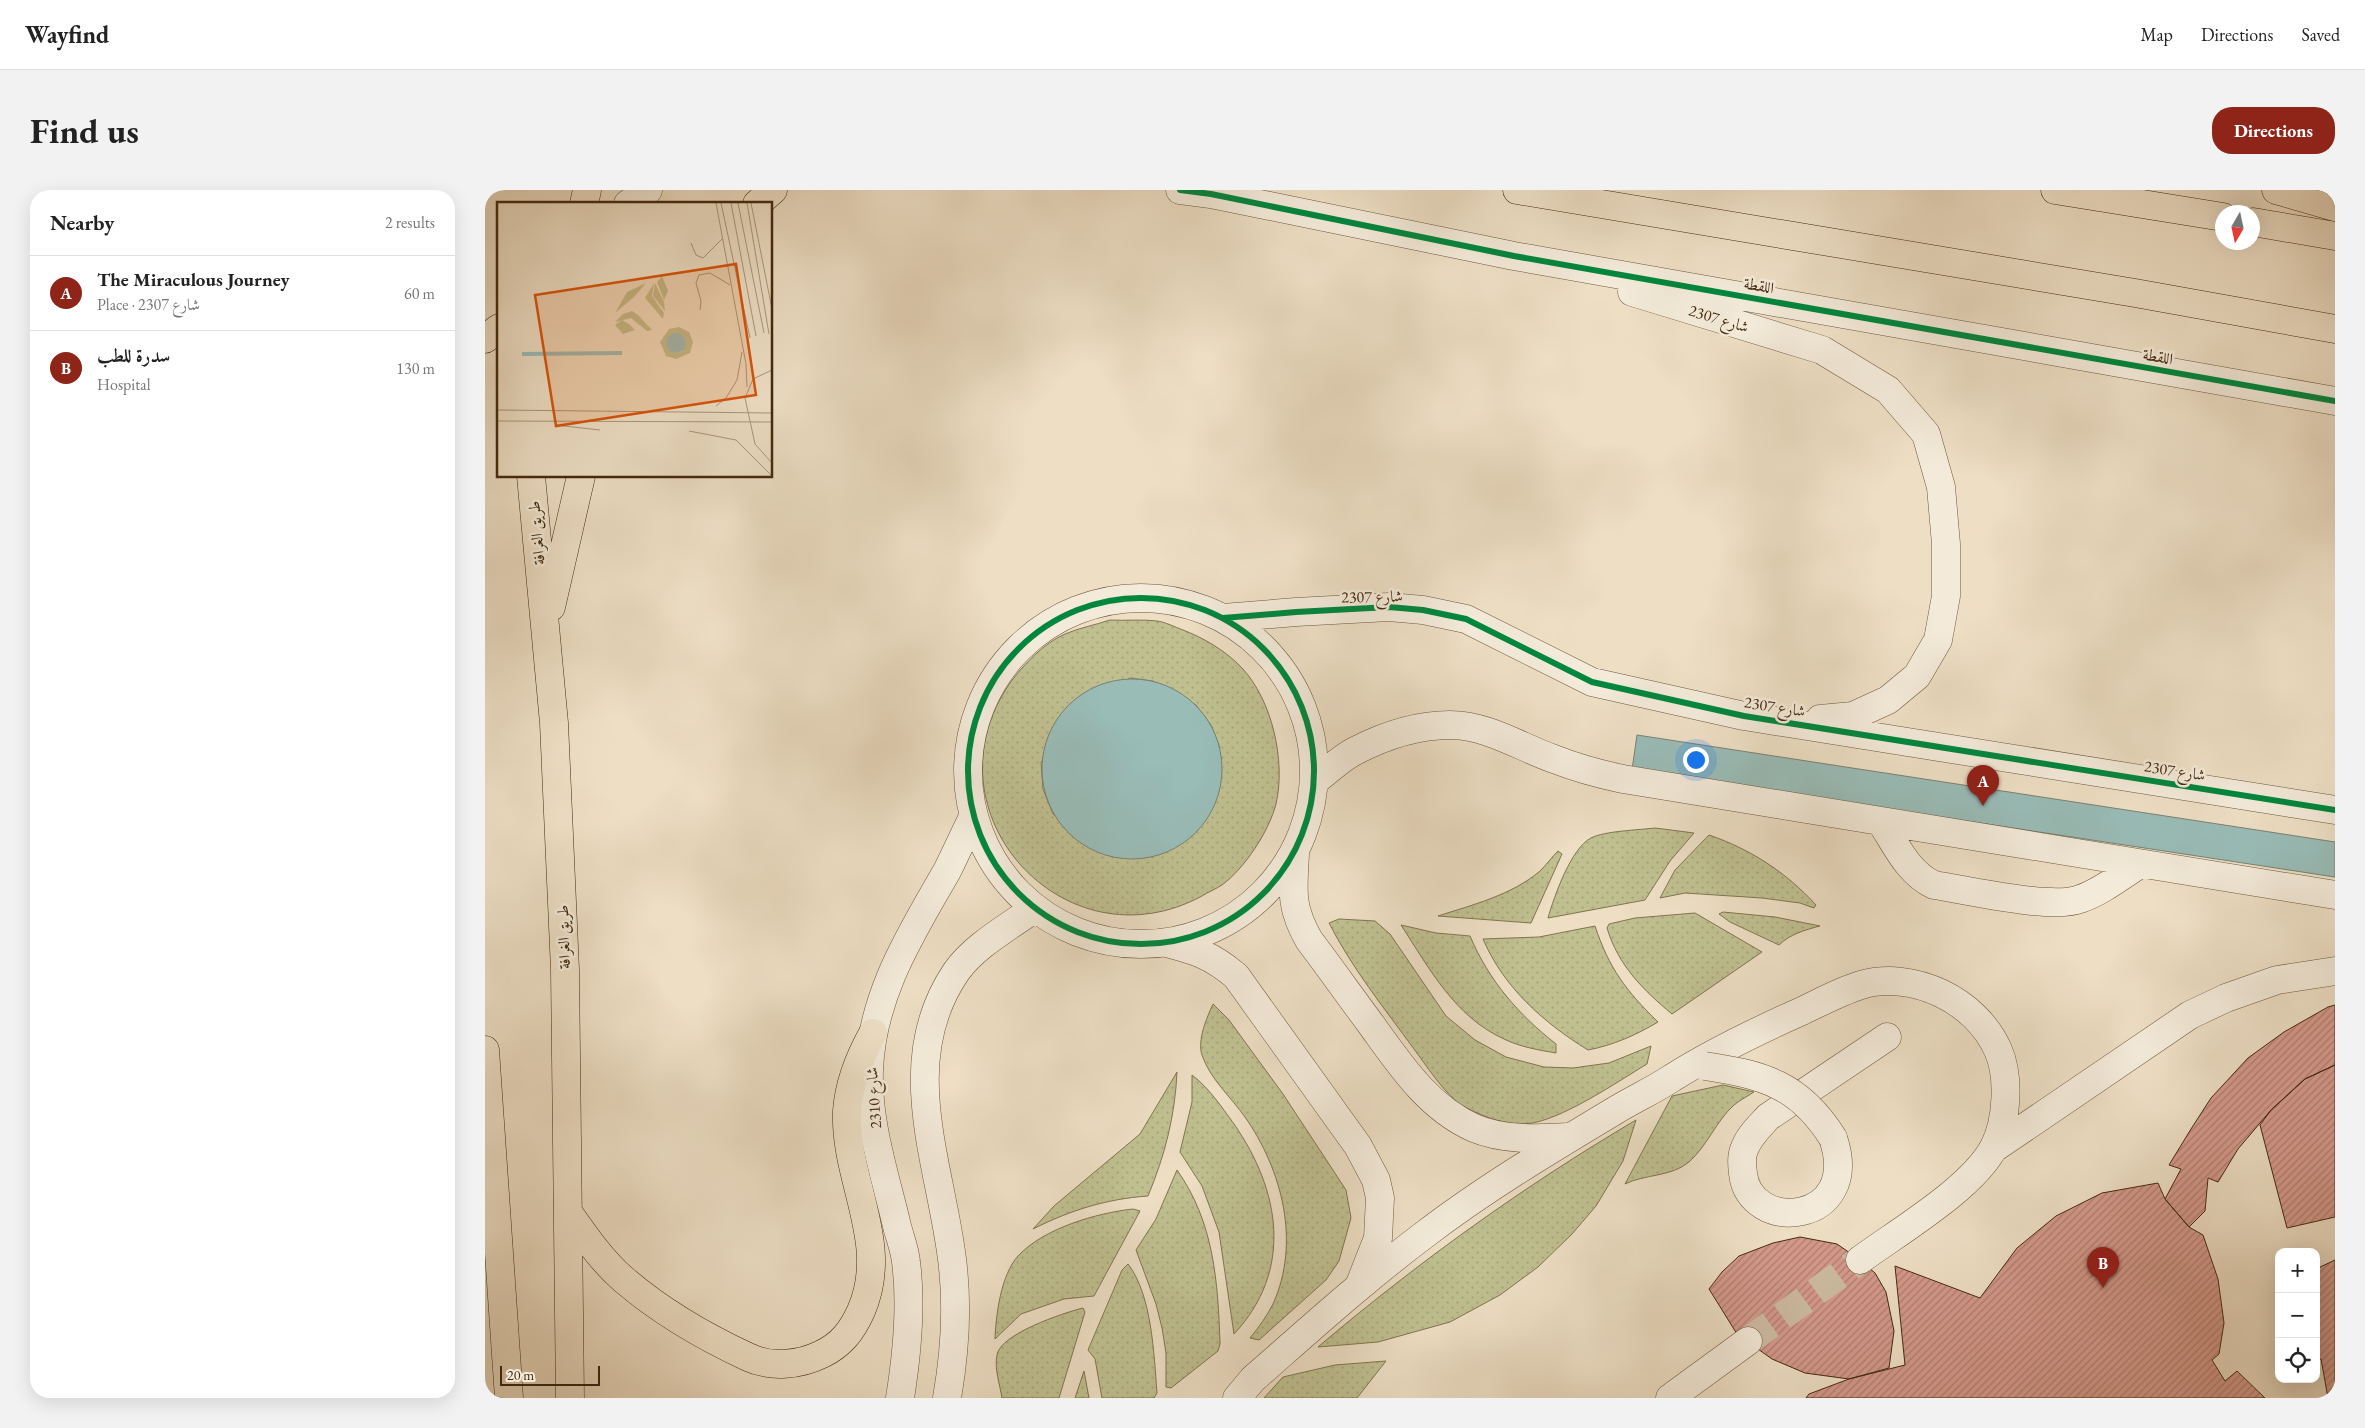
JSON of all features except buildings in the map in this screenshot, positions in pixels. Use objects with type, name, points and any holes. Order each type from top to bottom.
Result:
[{"type":"main road","points":[[759,202],[773,190]]},
{"type":"main road","points":[[1517,190],[2135,293],[2335,329]]},
{"type":"main road","points":[[2055,190],[2215,216]]},
{"type":"main road","points":[[2276,190],[2335,207]]},
{"type":"main road","points":[[2260,223],[2335,236]]},
{"type":"main road","points":[[485,339],[497,330]]},
{"type":"main road","name":"طريق الغرافة","points":[[531,478],[553,723],[564,951],[570,1398]]},
{"type":"main road","points":[[545,631],[581,478]]},
{"type":"main road","points":[[568,1212],[585,1236],[623,1279],[676,1316],[733,1350],[754,1360],[775,1364],[796,1363],[815,1358],[832,1349],[847,1337],[857,1320],[870,1283],[871,1243],[851,1150],[847,1111],[855,1071],[873,1033]]},
{"type":"main road","points":[[485,1050],[509,1398]]},
{"type":"street","points":[[631,202],[648,190]]},
{"type":"street","name":"اللقطة","points":[[1180,190],[1211,194],[1514,256],[2335,401]]},
{"type":"street","name":"شارع 2307","points":[[1514,256],[1822,350],[1889,390],[1926,434],[1941,487],[1946,544],[1946,596],[1938,640],[1917,676],[1888,700],[1853,716],[1788,722]]},
{"type":"street","points":[[1133,598],[1172,600],[1195,606],[1223,618],[1251,636],[1275,659],[1293,686],[1307,716],[1314,748],[1316,780],[1308,821],[1295,852],[1276,881],[1264,895],[1243,912],[1219,926],[1193,937],[1164,943],[1130,944],[1096,938],[1064,926],[1035,908],[1014,889],[997,868],[983,843],[973,817],[968,786],[967,755],[973,724],[984,695],[1000,669],[1021,646],[1045,626],[1073,611],[1095,604],[1133,598]]},
{"type":"street","name":"شارع 2307","points":[[1223,618],[1379,608],[1423,610],[1466,619],[1592,682],[1745,716],[2335,810]]},
{"type":"street","points":[[1316,780],[1355,751],[1404,731],[1451,725],[1495,735],[1553,759],[1597,774],[2335,895]]},
{"type":"street","name":"شارع 2310","points":[[899,1398],[907,1339],[906,1262],[876,1136],[870,1100],[869,1070],[873,1033],[883,999],[909,935],[947,870],[973,817]]},
{"type":"street","points":[[1881,822],[1910,868],[1925,881],[1934,885],[2048,903],[2069,903],[2089,896],[2140,864]]},
{"type":"street","points":[[1295,852],[1293,892],[1298,920],[1309,940],[1385,1044],[1423,1091],[1453,1117],[1475,1129],[1534,1140],[1572,1137]]},
{"type":"street","points":[[947,1398],[956,1302],[952,1258],[926,1119],[923,1084],[929,1034],[939,1003],[957,971],[975,952],[1035,908]]},
{"type":"street","points":[[1164,943],[1202,953],[1221,962],[1236,976],[1358,1146],[1377,1180],[1380,1205],[1378,1238],[1357,1289]]},
{"type":"street","points":[[1993,1149],[2190,1015],[2226,998],[2277,980],[2335,970]]},
{"type":"street","points":[[1237,1398],[1253,1379],[1424,1234],[1503,1180],[1572,1137],[1743,1038],[1862,985],[1892,980],[1914,983],[1939,992],[1961,1004],[1986,1029],[1999,1051],[2004,1073],[2005,1106],[2003,1125],[1993,1149],[1980,1167],[1955,1191],[1860,1260]]},
{"type":"street","points":[[1698,1065],[1737,1071],[1768,1080],[1803,1102],[1822,1122],[1833,1138],[1838,1160],[1838,1174],[1829,1195],[1816,1207],[1800,1213],[1777,1211],[1767,1207],[1749,1192],[1743,1179],[1743,1150],[1768,1117],[1887,1037]]},
{"type":"street","points":[[1670,1398],[1748,1341]]},
{"type":"green space","points":[[1110,620],[1160,622],[1199,637],[1222,651],[1242,668],[1261,697],[1269,714],[1278,751],[1279,787],[1273,815],[1262,837],[1247,859],[1231,878],[1220,886],[1202,896],[1151,913],[1102,912],[1058,895],[1021,866],[996,827],[983,781],[987,732],[1015,676],[1035,655],[1057,638]],"holes":[[[1129,678],[1153,681],[1196,705],[1211,725],[1220,748],[1117,858],[1053,814],[1043,789],[1041,762]]]},
{"type":"green space","points":[[1655,828],[1694,833],[1670,861],[1645,900],[1548,918],[1564,874],[1584,843],[1591,838],[1604,834]]},
{"type":"green space","points":[[1709,835],[1739,847],[1780,872],[1816,905],[1814,908],[1800,903],[1762,898],[1685,893],[1660,898],[1675,870]]},
{"type":"green space","points":[[1558,851],[1562,854],[1531,923],[1438,916],[1478,903],[1517,887],[1540,871]]},
{"type":"green space","points":[[1723,912],[1775,917],[1820,926],[1793,935],[1779,945],[1730,922],[1719,914]]},
{"type":"green space","points":[[1695,913],[1762,952],[1672,1014],[1651,996],[1633,976],[1618,954],[1607,928],[1609,924],[1635,918]]},
{"type":"green space","points":[[1339,919],[1375,921],[1390,934],[1446,1016],[1475,1040],[1506,1057],[1544,1067],[1573,1068],[1609,1063],[1651,1046],[1647,1064],[1571,1109],[1539,1122],[1525,1124],[1509,1123],[1475,1112],[1460,1104],[1442,1086],[1369,987],[1329,923]]},
{"type":"green space","points":[[1401,925],[1436,933],[1470,936],[1486,968],[1506,996],[1542,1033],[1556,1044],[1556,1053],[1510,1042],[1487,1030],[1471,1018],[1445,990]]},
{"type":"green space","points":[[1595,926],[1606,954],[1620,978],[1637,1000],[1658,1022],[1625,1039],[1588,1050],[1556,1028],[1527,1003],[1502,973],[1483,939],[1539,937]]},
{"type":"green space","points":[[1213,1004],[1229,1020],[1283,1094],[1346,1190],[1351,1218],[1339,1261],[1326,1280],[1259,1340],[1250,1338],[1273,1304],[1286,1256],[1283,1207],[1278,1183],[1258,1138],[1245,1117],[1215,1080],[1202,1055],[1202,1036]]},
{"type":"green space","points":[[1177,1072],[1174,1104],[1168,1135],[1148,1196],[1089,1206],[1033,1229],[1054,1206],[1140,1134]]},
{"type":"green space","points":[[1192,1075],[1219,1104],[1250,1149],[1262,1176],[1270,1203],[1274,1230],[1272,1257],[1266,1283],[1253,1309],[1234,1334],[1219,1232],[1202,1186],[1180,1152],[1192,1102]]},
{"type":"green space","points":[[1723,1085],[1754,1092],[1736,1103],[1728,1111],[1702,1148],[1682,1167],[1625,1184],[1672,1096]]},
{"type":"green space","points":[[1636,1120],[1623,1161],[1596,1206],[1572,1234],[1538,1267],[1500,1295],[1450,1322],[1378,1342],[1318,1347],[1394,1285],[1472,1227],[1553,1171]]},
{"type":"green space","points":[[1177,1170],[1199,1210],[1212,1253],[1218,1298],[1220,1344],[1218,1351],[1171,1388],[1166,1387],[1166,1353],[1156,1304],[1136,1250],[1156,1219]]},
{"type":"green space","points":[[1133,1209],[1140,1211],[1094,1296],[1064,1299],[1021,1314],[995,1339],[998,1307],[1007,1273],[1018,1256],[1042,1237],[1056,1230],[1088,1218]]},
{"type":"green space","points":[[1128,1264],[1136,1277],[1147,1308],[1155,1361],[1157,1393],[1154,1398],[1102,1398],[1095,1359],[1088,1350],[1122,1270]]},
{"type":"green space","points":[[1083,1308],[1085,1312],[1059,1398],[1002,1398],[996,1365],[997,1355],[1001,1347],[1020,1332],[1062,1314]]},
{"type":"green space","points":[[1386,1361],[1357,1398],[1264,1398],[1283,1377],[1335,1365]]},
{"type":"green space","points":[[1084,1371],[1089,1398],[1075,1398]]},
{"type":"water","points":[[1123,679],[1141,679],[1166,686],[1182,694],[1196,705],[1207,719],[1215,735],[1222,760],[1222,778],[1215,803],[1207,819],[1196,833],[1182,844],[1158,855],[1141,859],[1123,859],[1106,855],[1082,844],[1062,826],[1046,795],[1042,778],[1042,760],[1046,743],[1057,719],[1075,699],[1106,683]]},
{"type":"water","points":[[1637,735],[2335,842],[2335,877],[1632,770]]},
{"type":"tunnel","points":[[1748,1341],[1860,1260]]},
{"type":"cycle path","points":[[1180,190],[1211,194],[1514,256],[2335,401]]},
{"type":"cycle path","points":[[1124,598],[1158,598],[1191,605],[1223,618],[1264,648],[1285,675],[1301,705],[1311,737],[1314,771],[1311,805],[1301,837],[1285,867],[1264,894],[1223,924],[1191,937],[1158,944],[1124,944],[1091,937],[1059,924],[1031,905],[1007,881],[988,853],[975,821],[968,788],[968,754],[975,721],[988,689],[1007,661],[1031,637],[1059,618],[1091,605],[1124,598]]},
{"type":"cycle path","points":[[1223,618],[1389,607],[1423,610],[1466,619],[1592,682],[1744,716],[2335,810]]},
{"type":"place","name":"The Miraculous Journey","points":[[1983,806]]},
{"type":"place","name":"سدرة للطب","points":[[2103,1288]]}]
